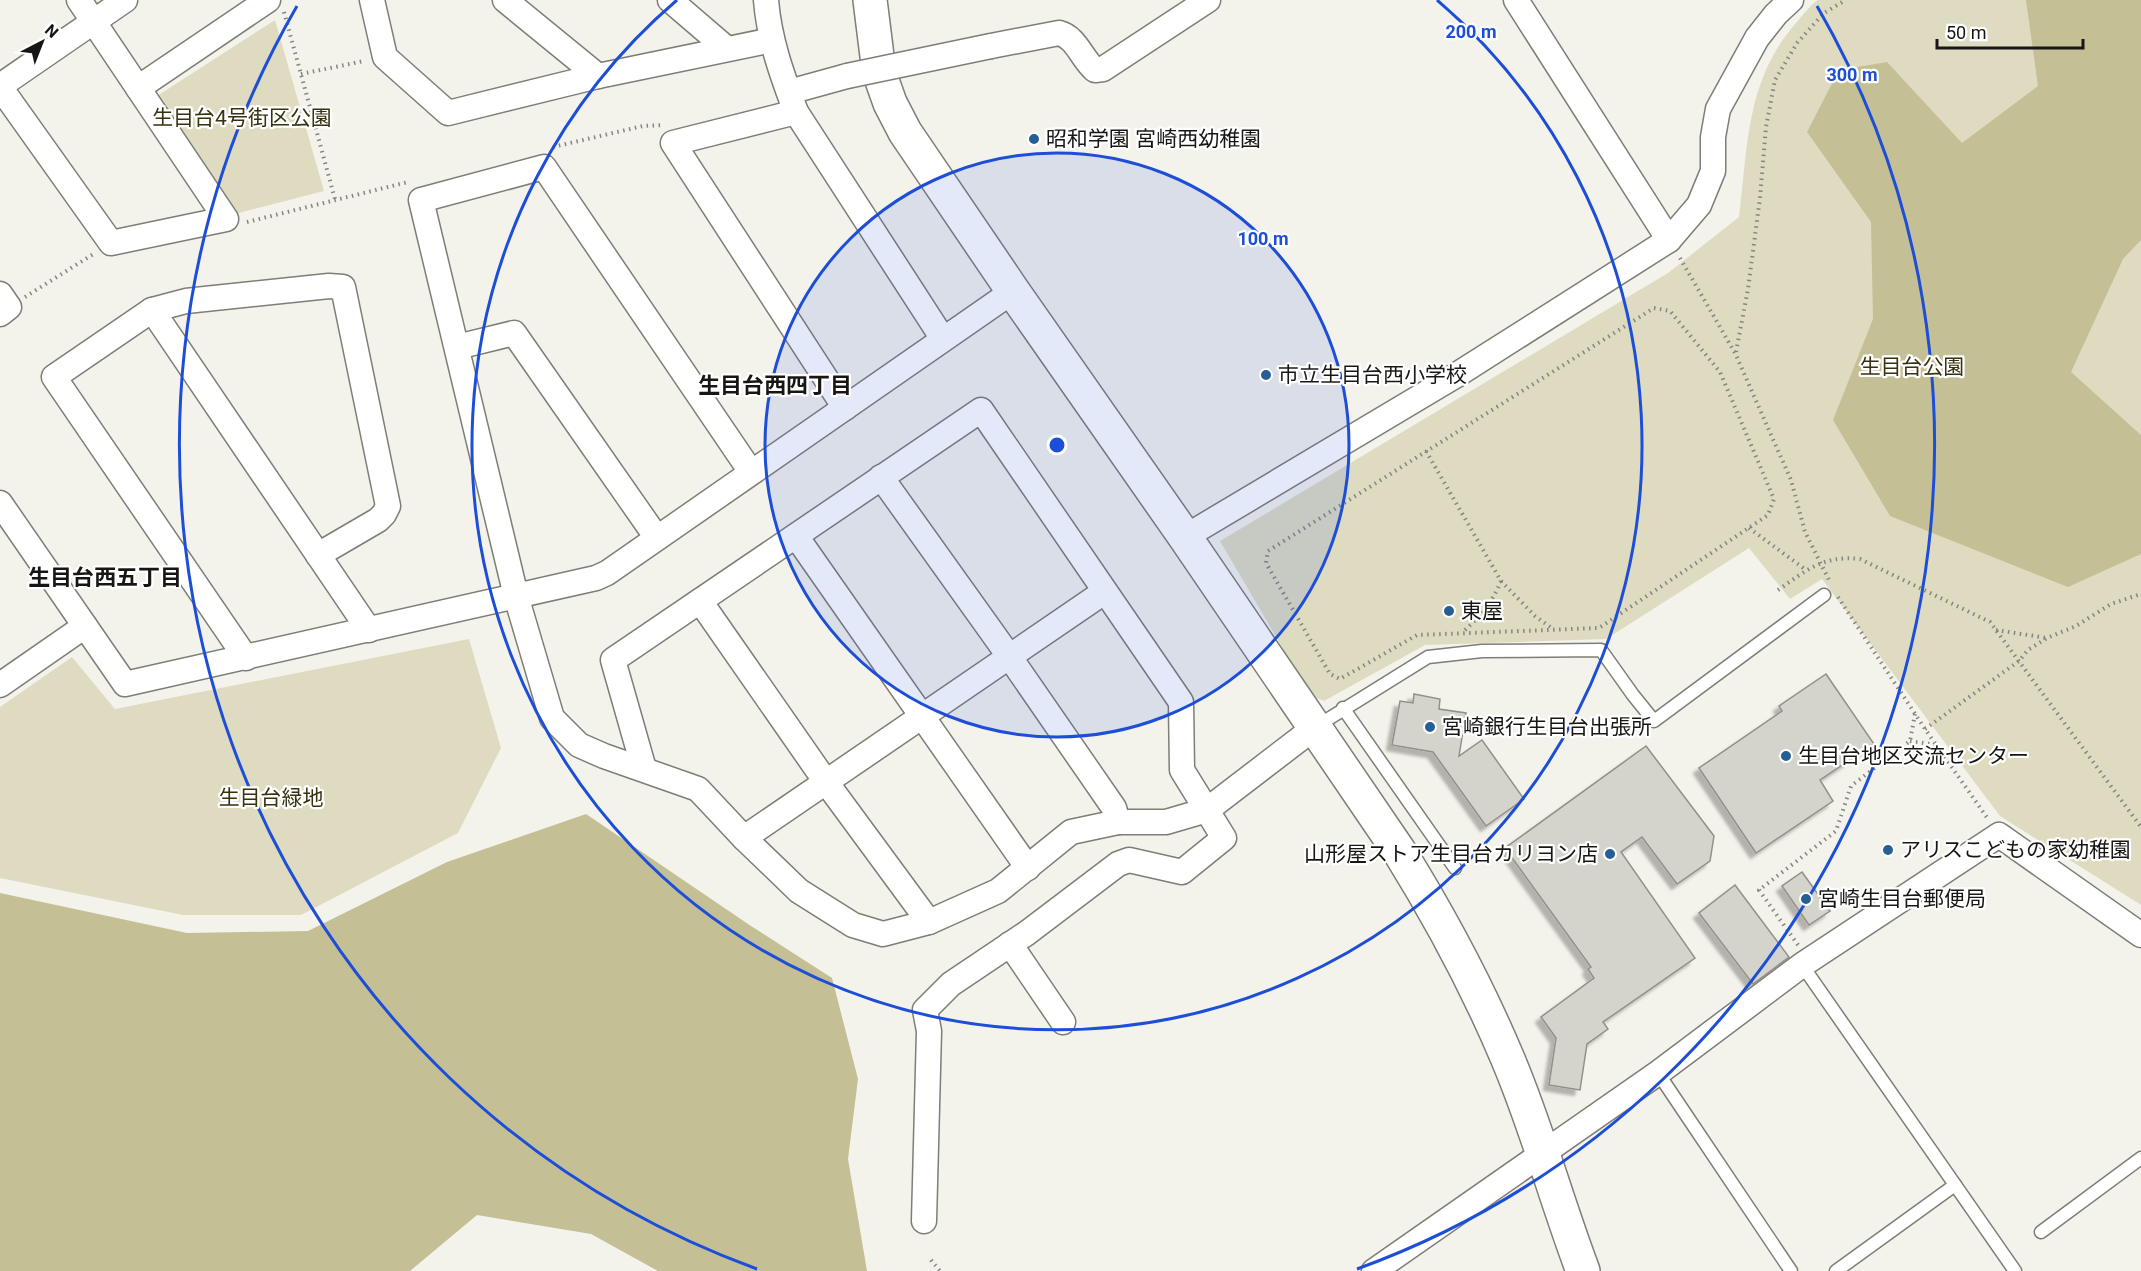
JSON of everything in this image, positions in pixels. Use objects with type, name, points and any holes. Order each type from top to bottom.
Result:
[{"type":"street","points":[[79,0],[93,22],[226,219],[111,243],[0,87],[93,22],[125,0]]},
{"type":"street","points":[[372,0],[385,57],[448,113],[598,76],[772,40]]},
{"type":"street","points":[[505,0],[598,76]]},
{"type":"street","points":[[670,0],[726,48]]},
{"type":"street","points":[[766,0],[772,40],[792,102],[943,339]]},
{"type":"street","points":[[870,0],[879,72],[890,104],[905,132],[1185,537],[1399,851],[1431,903],[1507,1056],[1544,1154],[1563,1219],[1583,1271]]},
{"type":"street","points":[[845,408],[673,143],[792,102],[847,76],[1059,33],[1068,35],[1088,64],[1095,70],[1103,69],[1208,0]]},
{"type":"street","points":[[1516,0],[1674,249]]},
{"type":"street","points":[[1185,537],[1674,249],[1699,205],[1713,171],[1713,137],[1718,109],[1757,38],[1776,14],[1791,0]]},
{"type":"street","points":[[138,88],[276,5]]},
{"type":"street","points":[[751,472],[544,167],[422,200],[516,596],[552,718],[579,745],[698,789],[799,891],[853,925],[883,934],[929,922],[998,891],[1071,832],[1118,822],[1166,822],[1207,810],[1314,728]]},
{"type":"street","points":[[246,658],[54,377],[152,310],[186,301],[329,286],[343,287],[388,506],[378,520],[318,555]]},
{"type":"street","points":[[0,503],[125,684],[596,578],[1013,291]]},
{"type":"street","points":[[152,310],[369,630]]},
{"type":"street","points":[[457,347],[514,333],[657,538]]},
{"type":"street","points":[[644,769],[613,660],[981,410],[1181,702],[1182,770],[1224,838],[1182,872],[1129,860],[1118,864],[1010,944],[951,984],[925,1010],[929,1031],[924,1221]]},
{"type":"street","points":[[882,477],[1010,656],[1114,808],[1118,822]]},
{"type":"street","points":[[796,536],[1028,868]]},
{"type":"street","points":[[744,838],[1104,592]]},
{"type":"street","points":[[700,601],[826,782],[929,922]]},
{"type":"street","points":[[0,684],[85,626]]},
{"type":"street","points":[[1374,1271],[1658,1073],[1805,962],[1999,835],[2141,935]]},
{"type":"street","points":[[1010,944],[1063,1022]]},
{"type":"lane","points":[[1314,728],[1428,657],[1482,651],[1601,650],[1654,721],[1824,595]]},
{"type":"lane","points":[[1343,708],[1455,868]]},
{"type":"lane","points":[[1805,962],[2015,1271]]},
{"type":"lane","points":[[1658,1073],[1791,1271]]},
{"type":"lane","points":[[2041,1232],[2141,1158]]},
{"type":"lane","points":[[1836,1271],[1955,1185]]},
{"type":"path","points":[[1736,353],[1748,289],[1760,198],[1766,127],[1775,80],[1797,43],[1824,13],[1846,0]]},
{"type":"path","points":[[276,5],[301,75],[335,199]]},
{"type":"path","points":[[301,75],[385,57]]},
{"type":"path","points":[[643,126],[663,125]]},
{"type":"path","points":[[3,305],[111,243]]},
{"type":"path","points":[[1674,249],[1736,353],[1791,480],[1805,532],[1834,591],[1936,746],[1999,835]]},
{"type":"path","points":[[1654,308],[1670,311],[1720,372],[1774,499],[1768,515],[1749,528],[1599,628],[1417,635],[1340,679],[1329,674],[1266,563],[1268,550],[1654,308]]},
{"type":"path","points":[[1426,451],[1501,581],[1534,616],[1554,630]]},
{"type":"path","points":[[1749,528],[1806,570]]},
{"type":"path","points":[[1778,590],[1806,570],[1820,563],[1842,557],[1860,560],[1990,622],[2141,827]]},
{"type":"path","points":[[1461,633],[1483,612],[1494,597],[1501,581]]},
{"type":"path","points":[[1925,729],[2047,638],[2076,626],[2111,604],[2141,594]]},
{"type":"path","points":[[1996,630],[2047,638]]},
{"type":"path","points":[[1805,962],[1759,890],[1836,831],[1851,786],[1910,741],[1915,714]]},
{"type":"path","points":[[1910,741],[1936,746]]},
{"type":"path","points":[[931,1260],[940,1271]]},
{"type":"green space","name":"生目台公園","points":[[1818,0],[2141,0],[2141,905],[2000,816],[1822,579],[1790,599],[1749,548],[1606,639],[1425,645],[1324,701],[1310,695],[1220,541],[1668,273],[1739,217],[1748,139],[1758,90],[1767,67],[1780,45],[1796,23]]},
{"type":"green space","points":[[2026,0],[2141,0],[2141,240],[2123,259],[2071,372],[2141,435],[2141,554],[2068,587],[1890,516],[1833,420],[1873,319],[1871,222],[1807,132],[1839,70],[1887,62],[1962,143],[2038,86]]},
{"type":"green space","name":"生目台4号街区公園","points":[[275,20],[324,191],[235,214],[157,96]]},
{"type":"green space","name":"生目台緑地","points":[[469,639],[501,748],[458,833],[301,915],[183,915],[0,878],[0,707],[72,657],[115,709]]},
{"type":"green space","points":[[586,814],[832,978],[858,1079],[848,1159],[867,1271],[658,1271],[591,1234],[477,1215],[410,1271],[0,1271],[0,893],[187,933],[308,931],[447,862]]},
{"type":"building","name":"生目台地区交流センター","points":[[1826,674],[1874,744],[1820,780],[1833,801],[1756,853],[1699,768],[1782,711],[1779,706]]},
{"type":"building","points":[[1414,694],[1440,699],[1439,709],[1466,713],[1459,756],[1482,740],[1524,799],[1486,826],[1433,752],[1392,745],[1400,701],[1413,703]]},
{"type":"building","name":"山形屋ストア生目台カリヨン店","points":[[1646,746],[1714,836],[1710,861],[1677,884],[1642,837],[1621,852],[1695,958],[1603,1022],[1608,1029],[1587,1044],[1580,1090],[1549,1085],[1556,1038],[1541,1017],[1594,978],[1588,969],[1591,967],[1505,848]]},
{"type":"building","name":"宮崎生目台郵便局","points":[[1802,872],[1830,911],[1809,925],[1782,886]]},
{"type":"building","points":[[1735,885],[1789,957],[1753,984],[1699,913]]},
{"type":"place","name":"昭和学園 宮崎西幼稚園","points":[[1034,139]]},
{"type":"place","name":"市立生目台西小学校","points":[[1266,375]]},
{"type":"place","name":"東屋","points":[[1449,611]]},
{"type":"place","name":"宮崎銀行生目台出張所","points":[[1430,727]]},
{"type":"place","name":"生目台地区交流センター","points":[[1786,756]]},
{"type":"place","name":"アリスこどもの家幼稚園","points":[[1888,850]]},
{"type":"place","name":"山形屋ストア生目台カリヨン店","points":[[1610,854]]},
{"type":"place","name":"宮崎生目台郵便局","points":[[1806,899]]},
{"type":"district","name":"生目台西四丁目","points":[[775,385]]},
{"type":"district","name":"生目台西五丁目","points":[[105,577]]}]
